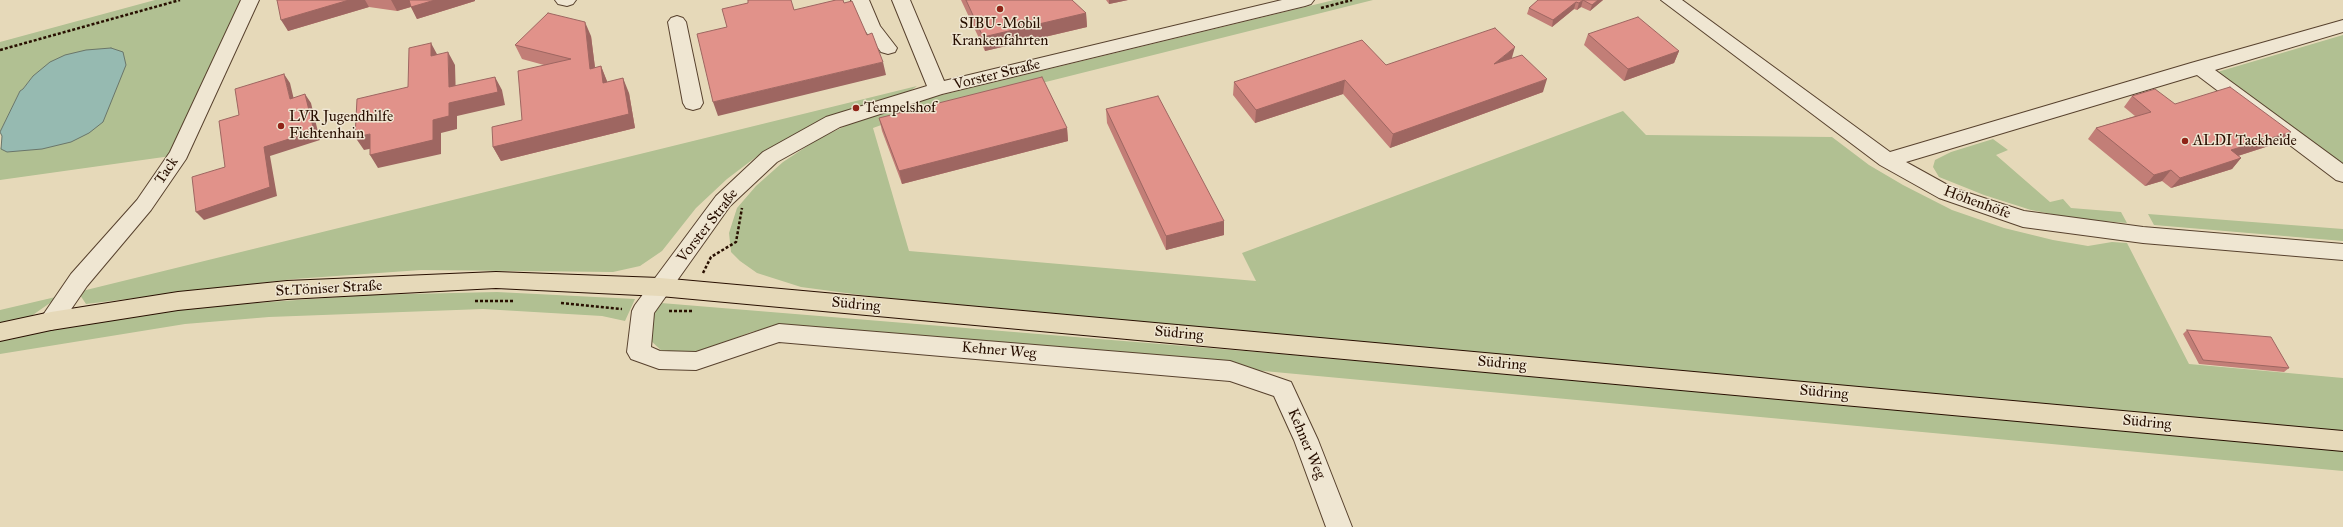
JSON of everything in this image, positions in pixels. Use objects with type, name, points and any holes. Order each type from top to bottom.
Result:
[{"type":"main road","name":"St.Töniser Straße","points":[[0,332],[51,321],[178,301],[287,290],[496,280],[660,287]]},
{"type":"main road","name":"Südring","points":[[660,287],[2343,441]]},
{"type":"street","name":"Tack","points":[[51,321],[79,280],[144,205],[179,154],[250,0]]},
{"type":"street","points":[[860,0],[872,28],[888,48]]},
{"type":"street","points":[[901,0],[938,89]]},
{"type":"street","name":"Höhenhöfe","points":[[1670,0],[1887,160],[1946,193],[2022,219],[2143,236],[2343,252]]},
{"type":"street","name":"Vorster Straße","points":[[660,287],[723,201],[770,157],[833,122],[938,89],[1310,5]]},
{"type":"street","points":[[677,22],[693,103]]},
{"type":"street","points":[[1887,160],[2198,67],[2343,26]]},
{"type":"street","points":[[2198,67],[2343,174]]},
{"type":"street","name":"Kehner Weg","points":[[660,287],[643,310],[639,352],[659,360],[696,361],[780,333],[1230,371],[1283,389],[1306,440],[1339,527]]},
{"type":"path","points":[[0,50],[180,0]]},
{"type":"path","points":[[1310,5],[1352,0]]},
{"type":"path","points":[[685,311],[711,257],[736,242],[742,209],[747,203]]},
{"type":"green space","points":[[155,0],[241,0],[171,156],[0,180],[0,147],[1,149],[33,76],[20,91],[0,132],[0,42]]},
{"type":"green space","points":[[1334,0],[1373,0],[898,119],[873,128],[909,251],[1256,281],[1242,253],[1623,111],[1646,135],[1832,137],[1869,165],[1903,185],[1952,210],[2004,228],[2053,240],[2088,246],[2112,242],[2127,243],[2189,364],[2343,378],[2343,432],[876,297],[801,287],[757,273],[740,261],[731,252],[729,233],[737,208],[756,186],[783,162],[818,139],[858,120],[938,96]]},
{"type":"green space","points":[[2343,35],[2343,166],[2214,73]]},
{"type":"green space","points":[[917,86],[910,91],[850,110],[796,134],[760,154],[727,179],[696,208],[662,251],[640,266],[613,272],[421,270],[294,279],[86,304],[78,292]]},
{"type":"green space","points":[[1993,139],[2008,150],[1996,155],[2050,202],[2063,199],[2071,208],[2121,212],[2127,223],[2078,219],[2031,210],[1984,195],[1939,177],[1933,167],[1935,160],[1951,152]]},
{"type":"green space","points":[[2148,214],[2343,229],[2343,241],[2154,225]]},
{"type":"green space","points":[[497,292],[635,299],[625,321],[602,316],[483,309],[269,317],[185,324],[0,354],[0,340],[107,320],[201,307],[366,295]]},
{"type":"green space","points":[[60,296],[27,319],[0,324],[0,310]]},
{"type":"green space","points":[[661,303],[1282,354],[2343,451],[2343,471],[778,326],[751,332],[694,354],[665,354],[649,339],[648,325]]},
{"type":"water","points":[[111,48],[123,52],[126,65],[103,122],[89,133],[71,142],[42,149],[7,152],[1,149],[2,136],[0,132],[20,91],[33,76],[50,62],[65,55],[86,50]]},
{"type":"building","points":[[277,0],[349,0],[281,20]]},
{"type":"building","points":[[409,0],[435,0],[411,7]]},
{"type":"building","points":[[748,0],[791,0],[794,10],[836,0],[843,0],[844,3],[852,1],[867,35],[872,33],[883,62],[713,102],[697,34],[727,27],[722,9],[748,3]]},
{"type":"building","points":[[966,0],[1072,0],[1086,13],[983,37]]},
{"type":"building","points":[[1538,0],[1583,0],[1579,3],[1576,2],[1553,20],[1529,8]]},
{"type":"building","points":[[1583,0],[1598,0],[1592,5]]},
{"type":"building","points":[[548,13],[585,22],[590,69],[601,66],[603,83],[623,78],[629,114],[493,147],[492,127],[522,120],[518,71],[571,59],[515,45]]},
{"type":"building","points":[[1638,17],[1679,51],[1628,69],[1588,34]]},
{"type":"building","points":[[1495,28],[1515,47],[1494,64],[1522,55],[1547,79],[1393,134],[1345,80],[1256,110],[1234,82],[1362,40],[1386,65]]},
{"type":"building","points":[[431,43],[431,56],[448,52],[449,87],[495,77],[498,92],[449,103],[449,116],[433,120],[433,140],[370,155],[370,134],[355,137],[357,99],[408,87],[409,48]]},
{"type":"building","points":[[284,74],[290,99],[305,94],[314,131],[264,147],[270,187],[196,212],[192,177],[225,167],[219,121],[239,115],[235,89]]},
{"type":"building","points":[[1042,77],[1067,128],[899,171],[879,118]]},
{"type":"building","points":[[2230,87],[2291,132],[2231,150],[2241,158],[2180,178],[2171,170],[2154,175],[2096,128],[2151,112],[2132,96],[2155,89],[2175,104]]},
{"type":"building","points":[[1158,96],[1224,221],[1166,236],[1106,109]]},
{"type":"building","points":[[2187,330],[2271,337],[2289,368],[2203,360]]},
{"type":"place","name":"SIBU-Mobil Krankenfahrten","points":[[1000,9]]},
{"type":"place","name":"Tempelshof","points":[[856,108]]},
{"type":"place","name":"LVR Jugendhilfe Fichtenhain","points":[[281,126]]},
{"type":"place","name":"ALDI Tackheide","points":[[2185,141]]}]
